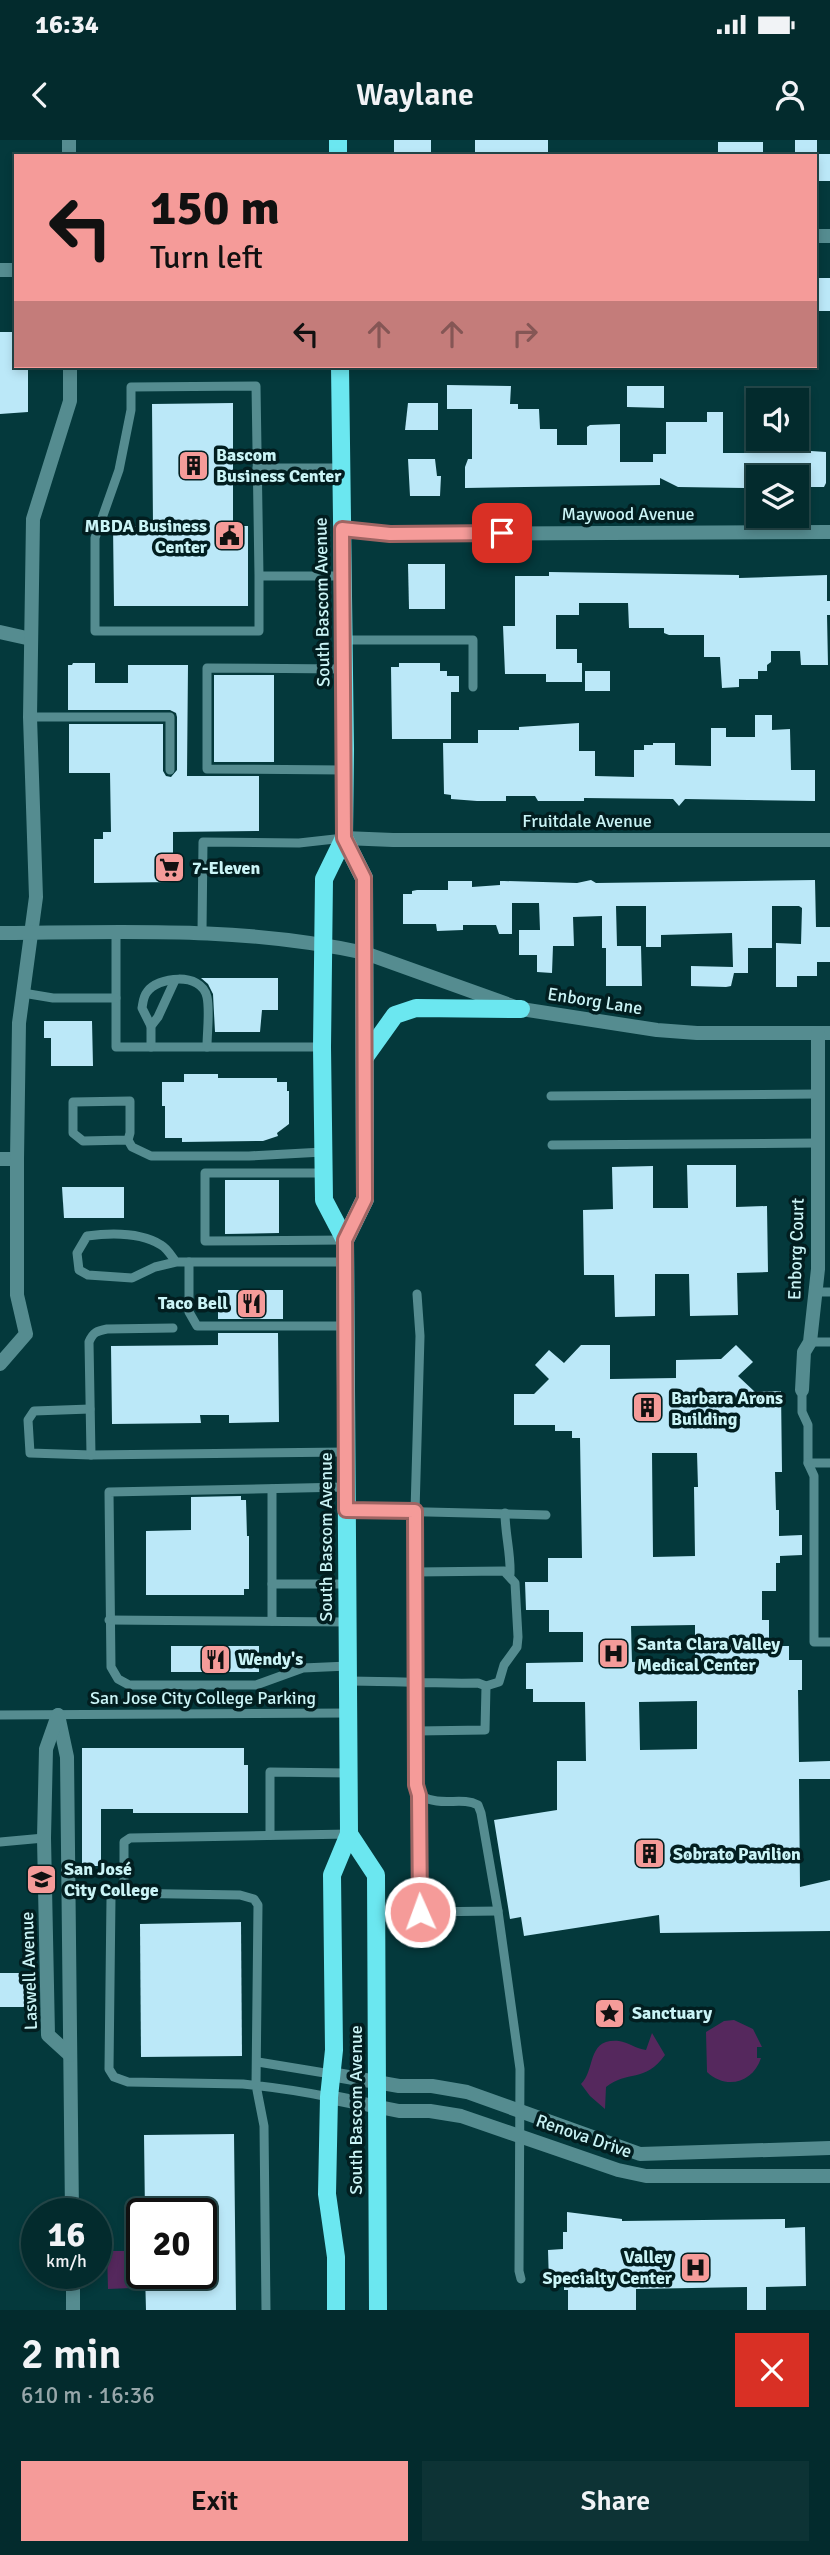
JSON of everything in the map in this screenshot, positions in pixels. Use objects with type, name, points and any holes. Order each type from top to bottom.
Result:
[{"type":"main road","name":"South Bascom Avenue","points":[[340,368],[344,838],[324,878],[322,1047],[324,1200],[345,1240]]},
{"type":"main road","name":"South Bascom Avenue","points":[[336,2310],[336,2257],[327,2194],[329,2097],[334,2050],[332,1875],[349,1834],[345,1240],[365,1199],[364,878],[344,838]]},
{"type":"main road","points":[[365,1057],[395,1015],[416,1008],[521,1009]]},
{"type":"main road","name":"South Bascom Avenue","points":[[349,1834],[376,1875],[378,2310]]},
{"type":"street","points":[[0,1364],[26,1334],[17,1295],[17,1159],[19,1023],[36,897],[30,717],[33,519],[70,401],[70,368]]},
{"type":"street","name":"Maywood Avenue","points":[[342,529],[390,534],[830,532]]},
{"type":"street","points":[[0,632],[31,639]]},
{"type":"street","name":"Fruitdale Avenue","points":[[344,838],[830,839]]},
{"type":"street","points":[[0,933],[202,932],[324,944],[365,953]]},
{"type":"street","name":"Enborg Lane","points":[[365,953],[521,1009],[657,1030],[697,1033],[824,1033]]},
{"type":"street","name":"Enborg Court","points":[[802,1390],[804,1352],[810,1342],[823,1292],[818,1269],[817,1094],[824,1033]]},
{"type":"street","points":[[0,1159],[17,1159]]},
{"type":"street","points":[[58,1715],[67,1757],[72,2198]]},
{"type":"street","name":"Laswell Avenue","points":[[58,1715],[46,1749],[44,1838],[48,2035],[70,2055]]},
{"type":"street","name":"Renova Drive","points":[[331,2074],[399,2086],[432,2086],[467,2092],[521,2109],[640,2154],[830,2148]]},
{"type":"street","name":"Renova Drive","points":[[329,2097],[461,2116],[520,2134],[618,2170],[646,2176],[830,2176]]},
{"type":"street","points":[[73,2289],[73,2310]]},
{"type":"lane","points":[[256,386],[259,576],[259,631],[95,631],[95,538],[119,470],[131,410],[131,387],[256,386]]},
{"type":"lane","points":[[257,468],[341,468]]},
{"type":"lane","points":[[259,576],[342,576]]},
{"type":"lane","points":[[342,640],[473,640],[473,687]]},
{"type":"lane","points":[[343,669],[207,668],[207,769],[344,769]]},
{"type":"lane","points":[[30,717],[170,717],[170,770]]},
{"type":"lane","points":[[202,932],[203,842],[299,843],[344,838]]},
{"type":"lane","points":[[116,931],[116,1047],[322,1047]]},
{"type":"lane","points":[[151,1047],[151,1026],[142,1008],[146,993],[152,987],[186,978],[195,980],[207,995],[207,1047]]},
{"type":"lane","points":[[151,1026],[175,980]]},
{"type":"lane","points":[[23,993],[53,998],[116,998]]},
{"type":"lane","points":[[551,1096],[817,1094]]},
{"type":"lane","points":[[128,1140],[83,1141],[73,1133],[73,1102],[130,1101],[128,1140],[132,1147],[152,1156],[249,1156],[323,1152]]},
{"type":"lane","points":[[552,1145],[817,1143]]},
{"type":"lane","points":[[323,1173],[205,1174],[205,1241],[345,1240]]},
{"type":"lane","points":[[176,1262],[162,1245],[133,1236],[108,1233],[87,1236],[77,1253],[79,1270],[88,1275],[132,1278],[155,1267],[176,1262],[345,1262]]},
{"type":"lane","points":[[189,1262],[189,1312],[197,1325],[345,1325]]},
{"type":"lane","points":[[417,1294],[420,1336],[415,1511],[416,1785],[419,1795],[420,1912],[498,1911]]},
{"type":"lane","points":[[91,1455],[89,1342],[96,1331],[173,1328]]},
{"type":"lane","points":[[810,1342],[830,1342]]},
{"type":"lane","name":"Enborg Court","points":[[802,1390],[803,1412],[808,1424],[808,1463],[814,1476],[814,1642],[830,1642]]},
{"type":"lane","points":[[90,1409],[34,1411],[28,1420],[30,1453],[91,1455],[346,1452]]},
{"type":"lane","points":[[808,1463],[830,1463]]},
{"type":"lane","points":[[346,1487],[109,1492],[111,1667],[118,1679],[130,1685],[256,1685],[303,1668],[416,1684],[478,1683],[486,1686],[499,1682],[504,1665],[517,1647],[515,1583],[510,1574],[511,1557],[506,1538],[505,1513]]},
{"type":"lane","points":[[272,1489],[272,1621]]},
{"type":"lane","points":[[346,1510],[546,1515]]},
{"type":"lane","points":[[416,1572],[504,1571],[510,1574]]},
{"type":"lane","points":[[272,1584],[347,1584]]},
{"type":"lane","points":[[109,1620],[347,1622]]},
{"type":"lane","points":[[417,1731],[485,1730],[486,1686]]},
{"type":"lane","name":"San Jose City College Parking","points":[[0,1715],[348,1713]]},
{"type":"lane","points":[[270,1835],[270,1772],[348,1773]]},
{"type":"lane","points":[[419,1795],[432,1802],[471,1801],[478,1805],[498,1911],[520,2068],[521,2279]]},
{"type":"lane","points":[[124,1893],[124,1842],[130,1838],[349,1834]]},
{"type":"lane","points":[[0,1842],[44,1838]]},
{"type":"lane","points":[[265,2310],[264,2126],[256,2085],[258,1905],[254,1899],[240,1895],[116,1893],[111,1898],[109,2070],[114,2077],[128,2082],[256,2085],[329,2097]]},
{"type":"lane","points":[[258,2062],[331,2074]]},
{"type":"shaded area","points":[[734,2020],[753,2029],[762,2047],[757,2047],[757,2058],[761,2058],[757,2067],[745,2078],[722,2081],[707,2072],[706,2032],[724,2021]]},
{"type":"shaded area","points":[[652,2033],[665,2055],[658,2064],[643,2073],[621,2079],[606,2087],[605,2109],[581,2084],[586,2078],[596,2050],[601,2044],[619,2041],[646,2050]]},
{"type":"shaded area","points":[[112,2251],[126,2251],[126,2288],[112,2289]]},
{"type":"building","points":[[394,140],[431,140],[431,154],[394,154]]},
{"type":"building","points":[[475,140],[548,140],[548,154],[475,154]]},
{"type":"building","points":[[795,140],[817,140],[817,154],[795,154]]},
{"type":"building","points":[[718,142],[763,142],[763,154],[718,154]]},
{"type":"building","points":[[817,154],[830,154],[830,181],[817,181]]},
{"type":"building","points":[[817,278],[830,278],[830,311],[817,311]]},
{"type":"building","points":[[0,332],[14,332],[14,368],[28,368],[28,412],[0,414]]},
{"type":"building","points":[[447,385],[511,386],[510,404],[518,404],[518,409],[539,409],[540,429],[557,429],[557,445],[587,445],[587,427],[590,425],[620,424],[620,462],[653,462],[653,454],[666,454],[666,422],[707,422],[707,412],[723,412],[723,453],[826,452],[826,483],[824,487],[810,487],[809,465],[746,465],[745,488],[678,487],[660,478],[660,485],[465,488],[465,467],[468,459],[472,459],[472,409],[447,409]]},
{"type":"building","points":[[627,386],[664,386],[664,408],[627,407]]},
{"type":"building","name":"Bascom Business Center","points":[[233,403],[233,526],[248,526],[248,606],[114,606],[113,526],[153,526],[152,404]]},
{"type":"building","points":[[408,403],[438,403],[438,430],[405,430]]},
{"type":"building","points":[[408,459],[435,459],[437,476],[441,476],[440,496],[410,496]]},
{"type":"building","points":[[408,564],[445,564],[445,609],[409,609]]},
{"type":"building","points":[[549,572],[739,575],[739,578],[827,575],[827,601],[830,601],[830,615],[827,615],[828,665],[801,665],[800,651],[771,651],[771,662],[767,665],[767,671],[758,671],[758,679],[739,679],[739,687],[722,688],[720,657],[704,657],[704,635],[669,635],[664,633],[664,628],[629,628],[628,603],[579,603],[579,615],[556,615],[556,649],[577,649],[577,663],[582,663],[582,682],[546,682],[546,674],[505,674],[503,626],[515,626],[515,576],[549,576]]},
{"type":"building","points":[[95,663],[95,683],[128,683],[128,665],[188,665],[187,776],[259,776],[259,831],[173,832],[173,882],[94,883],[94,839],[103,839],[103,832],[111,832],[110,773],[69,773],[69,724],[163,724],[163,771],[166,776],[171,777],[177,770],[177,717],[176,713],[170,710],[68,710],[68,665]]},
{"type":"building","points":[[399,663],[440,663],[440,671],[447,671],[447,676],[459,676],[459,692],[451,692],[451,739],[392,739],[391,667],[399,667]]},
{"type":"building","points":[[585,671],[610,671],[610,691],[585,691]]},
{"type":"building","points":[[214,675],[274,675],[274,762],[214,762]]},
{"type":"building","points":[[755,715],[772,715],[772,730],[790,729],[791,770],[815,770],[815,801],[685,799],[679,806],[673,799],[584,798],[584,801],[538,801],[535,796],[506,796],[506,801],[477,801],[451,799],[451,795],[444,794],[443,743],[478,743],[478,730],[519,730],[519,727],[579,723],[579,751],[595,751],[595,776],[634,777],[634,750],[644,750],[644,745],[653,743],[675,743],[675,765],[711,766],[711,728],[726,728],[726,737],[755,737]]},
{"type":"building","points":[[591,880],[596,883],[815,880],[816,927],[830,927],[830,962],[817,962],[817,976],[797,976],[797,987],[776,987],[776,943],[801,944],[802,908],[799,906],[772,906],[772,948],[748,948],[748,973],[734,973],[731,986],[726,987],[691,986],[691,966],[733,967],[732,933],[661,935],[661,947],[646,947],[646,906],[616,906],[617,946],[641,946],[642,986],[606,986],[606,948],[602,948],[602,916],[573,917],[574,946],[553,946],[552,973],[537,972],[537,955],[519,955],[519,930],[540,930],[539,903],[512,903],[512,934],[499,934],[496,925],[463,925],[463,930],[437,931],[436,924],[403,924],[403,894],[412,894],[412,891],[417,890],[448,890],[448,881],[472,881],[472,887],[500,885],[500,881],[577,883]]},
{"type":"building","points":[[201,978],[278,978],[278,1010],[262,1010],[260,1032],[215,1032],[213,994]]},
{"type":"building","points":[[44,1021],[92,1021],[93,1066],[51,1066],[51,1038],[44,1038]]},
{"type":"building","points":[[184,1074],[218,1074],[218,1078],[277,1078],[277,1082],[287,1082],[289,1124],[277,1133],[278,1136],[263,1141],[182,1142],[182,1138],[165,1138],[162,1082],[184,1082]]},
{"type":"building","points":[[687,1165],[736,1165],[736,1207],[767,1206],[768,1272],[737,1273],[738,1315],[690,1316],[689,1274],[655,1274],[655,1316],[615,1317],[614,1275],[584,1275],[583,1210],[613,1209],[612,1167],[653,1166],[653,1208],[688,1208]]},
{"type":"building","points":[[225,1180],[279,1180],[279,1233],[225,1234]]},
{"type":"building","points":[[62,1187],[124,1187],[124,1218],[64,1218]]},
{"type":"building","name":"Taco Bell","points":[[218,1290],[283,1290],[283,1319],[218,1319]]},
{"type":"building","points":[[218,1333],[278,1333],[279,1422],[229,1423],[229,1415],[200,1415],[201,1423],[112,1424],[111,1346],[218,1345]]},
{"type":"building","points":[[581,1345],[610,1345],[610,1379],[676,1378],[676,1360],[721,1359],[736,1345],[753,1362],[738,1376],[755,1392],[781,1391],[782,1472],[775,1472],[779,1536],[802,1535],[802,1555],[780,1556],[780,1563],[776,1563],[776,1591],[762,1591],[762,1620],[769,1620],[769,1646],[789,1646],[789,1660],[802,1660],[802,1690],[798,1690],[799,1762],[830,1761],[830,1779],[799,1779],[800,1887],[830,1880],[830,1931],[660,1933],[659,1915],[524,1936],[521,1917],[510,1919],[494,1820],[557,1810],[557,1761],[586,1761],[585,1702],[533,1702],[533,1689],[526,1689],[526,1663],[583,1662],[583,1632],[549,1632],[549,1610],[526,1610],[525,1582],[548,1582],[548,1558],[582,1558],[580,1438],[572,1438],[572,1431],[555,1431],[555,1425],[514,1425],[514,1394],[534,1394],[549,1379],[535,1365],[549,1350],[564,1363]],"holes":[[[652,1453],[697,1453],[698,1487],[694,1487],[695,1556],[653,1557]],[[695,1625],[695,1660],[632,1662],[631,1626]],[[697,1701],[697,1749],[640,1750],[639,1702]]]},
{"type":"building","points":[[241,1496],[241,1500],[246,1500],[249,1536],[249,1589],[244,1589],[244,1595],[146,1595],[146,1531],[191,1530],[191,1497]]},
{"type":"building","name":"Wendy's","points":[[171,1646],[259,1646],[259,1672],[171,1672]]},
{"type":"building","points":[[82,1748],[244,1748],[244,1765],[248,1765],[248,1813],[133,1813],[133,1809],[101,1809],[101,1866],[82,1866]]},
{"type":"building","points":[[241,1922],[242,2056],[141,2057],[140,1924]]},
{"type":"building","points":[[0,1973],[24,1973],[24,2007],[0,2007]]},
{"type":"building","points":[[234,2134],[236,2310],[146,2310],[145,2289],[217,2289],[217,2198],[145,2198],[144,2135]]},
{"type":"building","points":[[567,2212],[622,2221],[785,2219],[785,2228],[805,2227],[806,2286],[766,2287],[766,2310],[747,2310],[747,2287],[636,2289],[636,2310],[568,2310],[568,2290],[564,2290],[564,2283],[549,2283],[548,2250],[563,2249],[563,2232],[567,2232]]},
{"type":"place","name":"Bascom Business Center","points":[[193,465]]},
{"type":"place","name":"MBDA Business Center","points":[[230,536]]},
{"type":"place","name":"7-Eleven","points":[[169,868]]},
{"type":"place","name":"Taco Bell","points":[[251,1303]]},
{"type":"place","name":"Barbara Arons Building","points":[[648,1408]]},
{"type":"place","name":"Santa Clara Valley Medical Center","points":[[614,1654]]},
{"type":"place","name":"Wendy's","points":[[215,1659]]},
{"type":"place","name":"Sobrato Pavilion","points":[[650,1854]]},
{"type":"place","name":"San José City College","points":[[41,1879]]},
{"type":"place","name":"Sanctuary","points":[[609,2013]]},
{"type":"place","name":"Valley Specialty Center","points":[[695,2267]]},
{"type":"route","points":[[420,1912],[419,1795],[416,1785],[415,1511],[346,1510],[345,1240],[365,1199],[364,878],[344,838],[342,529],[390,534],[502,533]]}]
